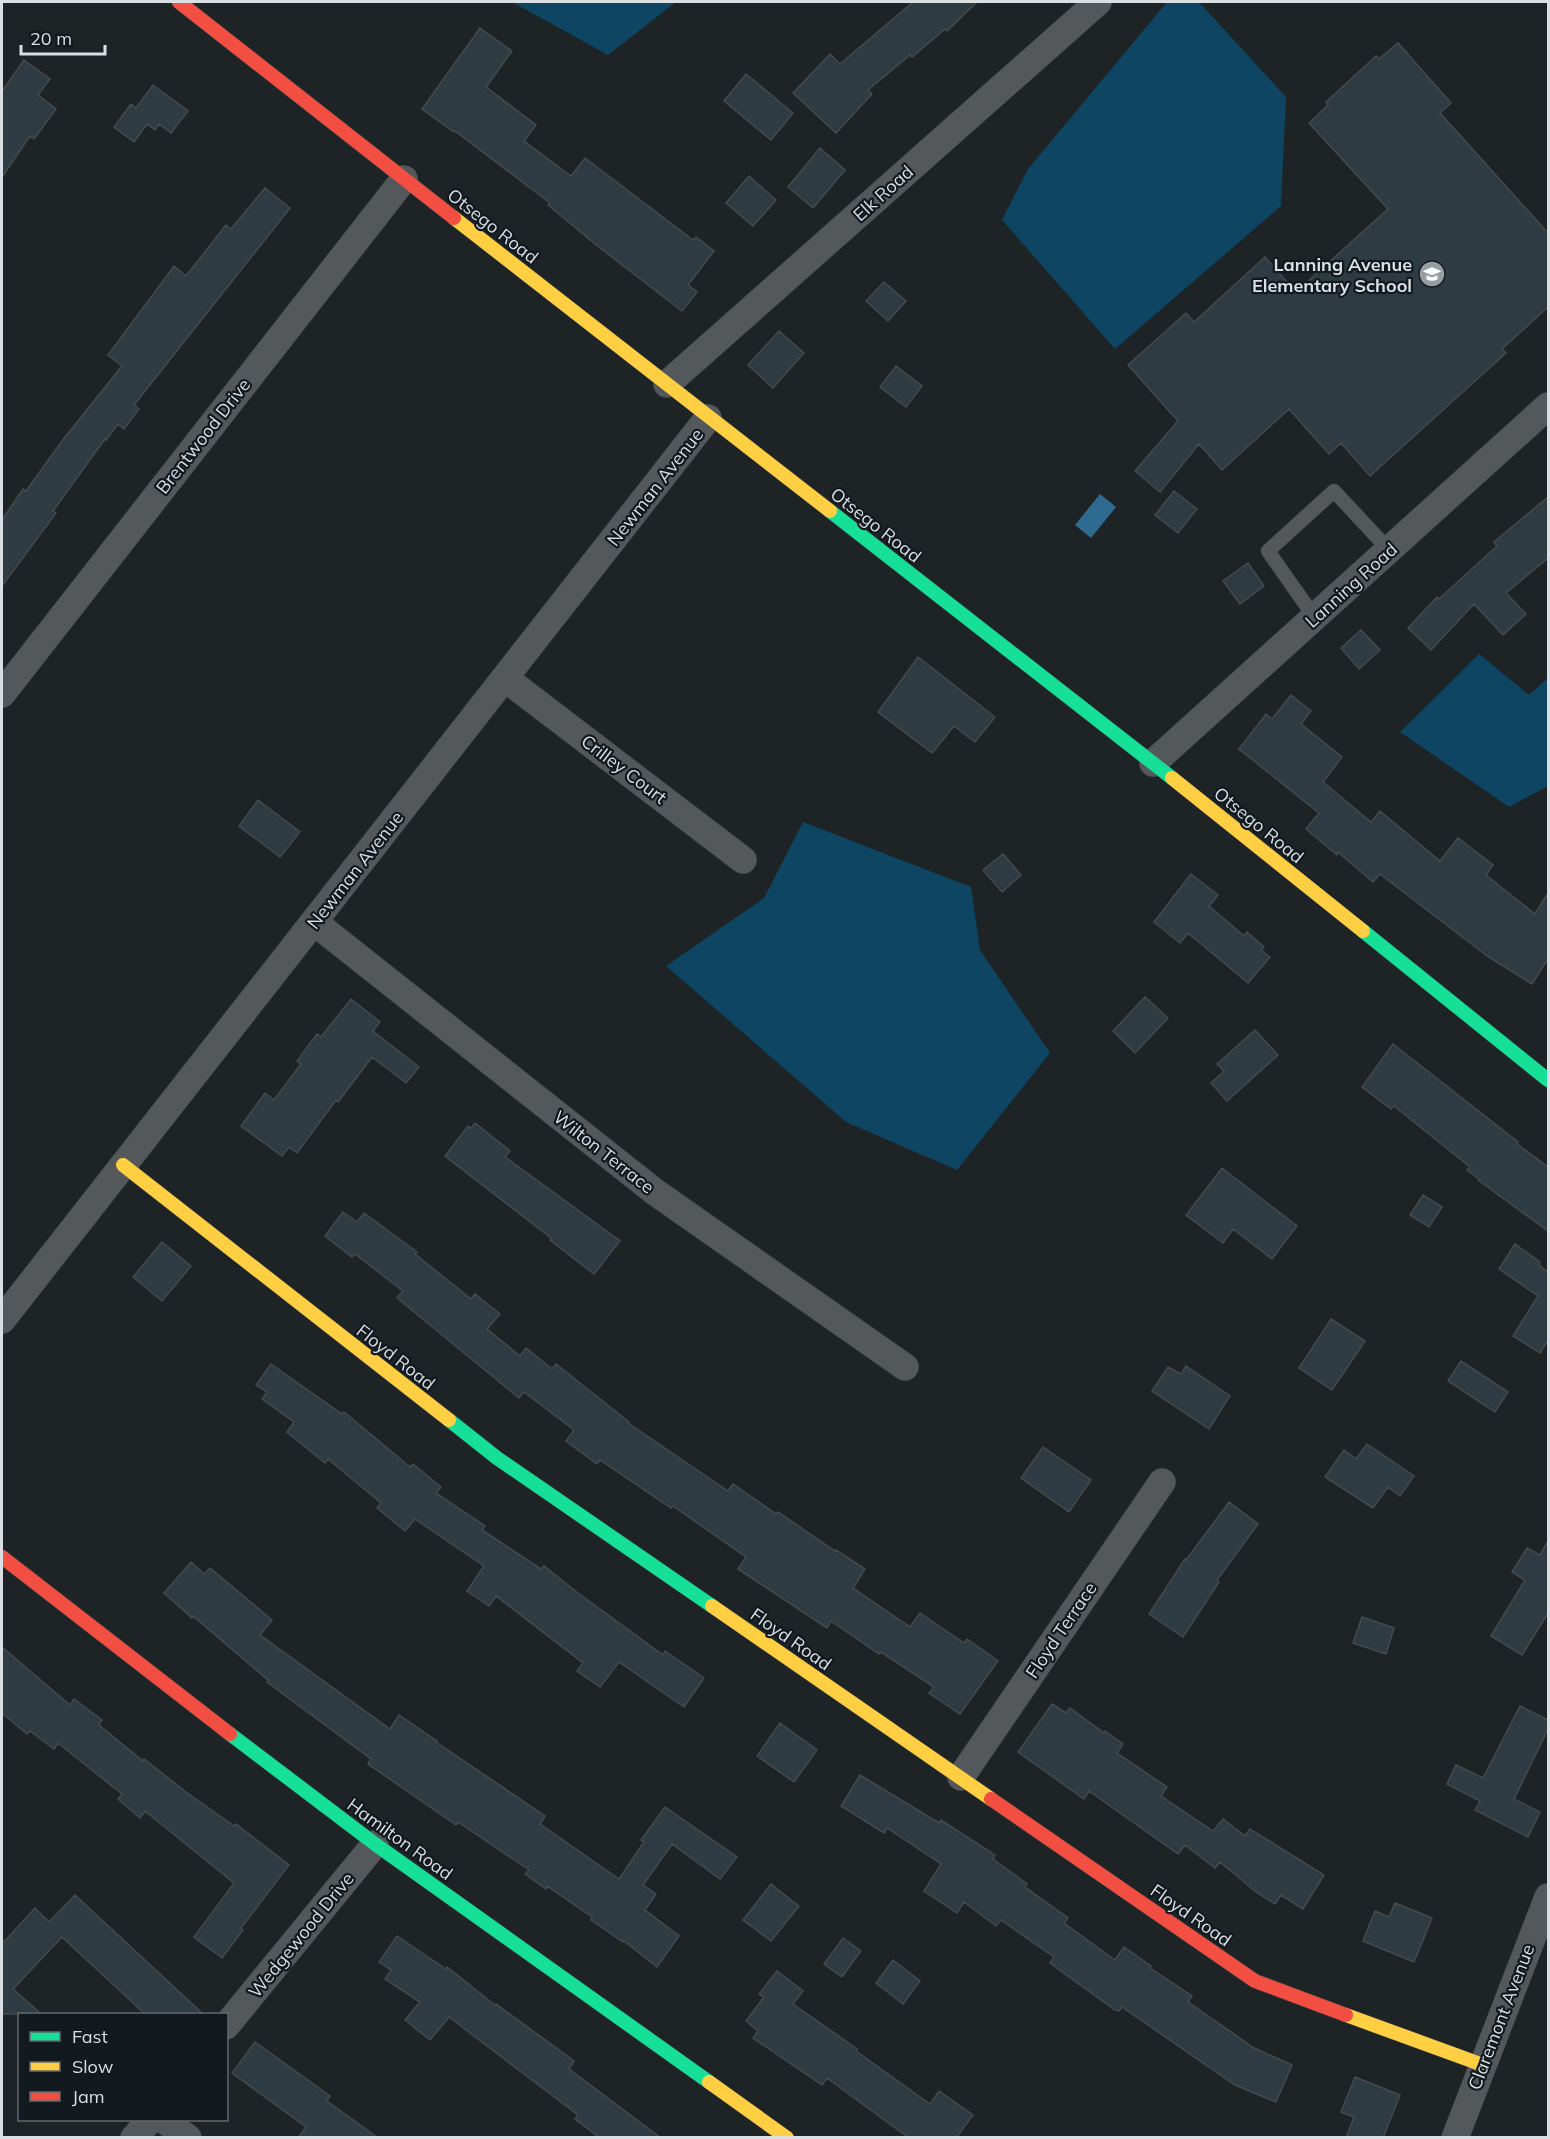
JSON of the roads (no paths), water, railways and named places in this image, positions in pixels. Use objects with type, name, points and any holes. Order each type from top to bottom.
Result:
[{"type":"street","name":"Otsego Road","points":[[179,2],[1153,764],[1548,1080]]},
{"type":"street","name":"Elk Road","points":[[667,384],[1098,2]]},
{"type":"street","name":"Brentwood Drive","points":[[2,694],[404,178]]},
{"type":"street","name":"Lanning Road","points":[[1153,764],[1548,406]]},
{"type":"street","name":"Newman Avenue","points":[[2,1320],[506,679],[708,418]]},
{"type":"street","name":"Crilley Court","points":[[506,679],[743,860]]},
{"type":"street","name":"Wilton Terrace","points":[[314,922],[655,1192],[906,1367]]},
{"type":"street","name":"Floyd Road","points":[[123,1165],[497,1458],[1255,1981],[1483,2065]]},
{"type":"street","name":"Floyd Terrace","points":[[961,1778],[1162,1482]]},
{"type":"street","name":"Hamilton Road","points":[[2,1557],[134,1661],[375,1844],[787,2138]]},
{"type":"street","name":"Wedgewood Drive","points":[[228,2024],[375,1844]]},
{"type":"street","name":"Claremont Avenue","points":[[1455,2138],[1548,1897]]},
{"type":"street","points":[[134,2138],[149,2121]]},
{"type":"street","points":[[165,2121],[188,2138]]},
{"type":"lane","points":[[1315,618],[1268,551],[1334,491],[1389,550]]},
{"type":"place","name":"Lanning Avenue Elementary School","points":[[1432,274]]}]
